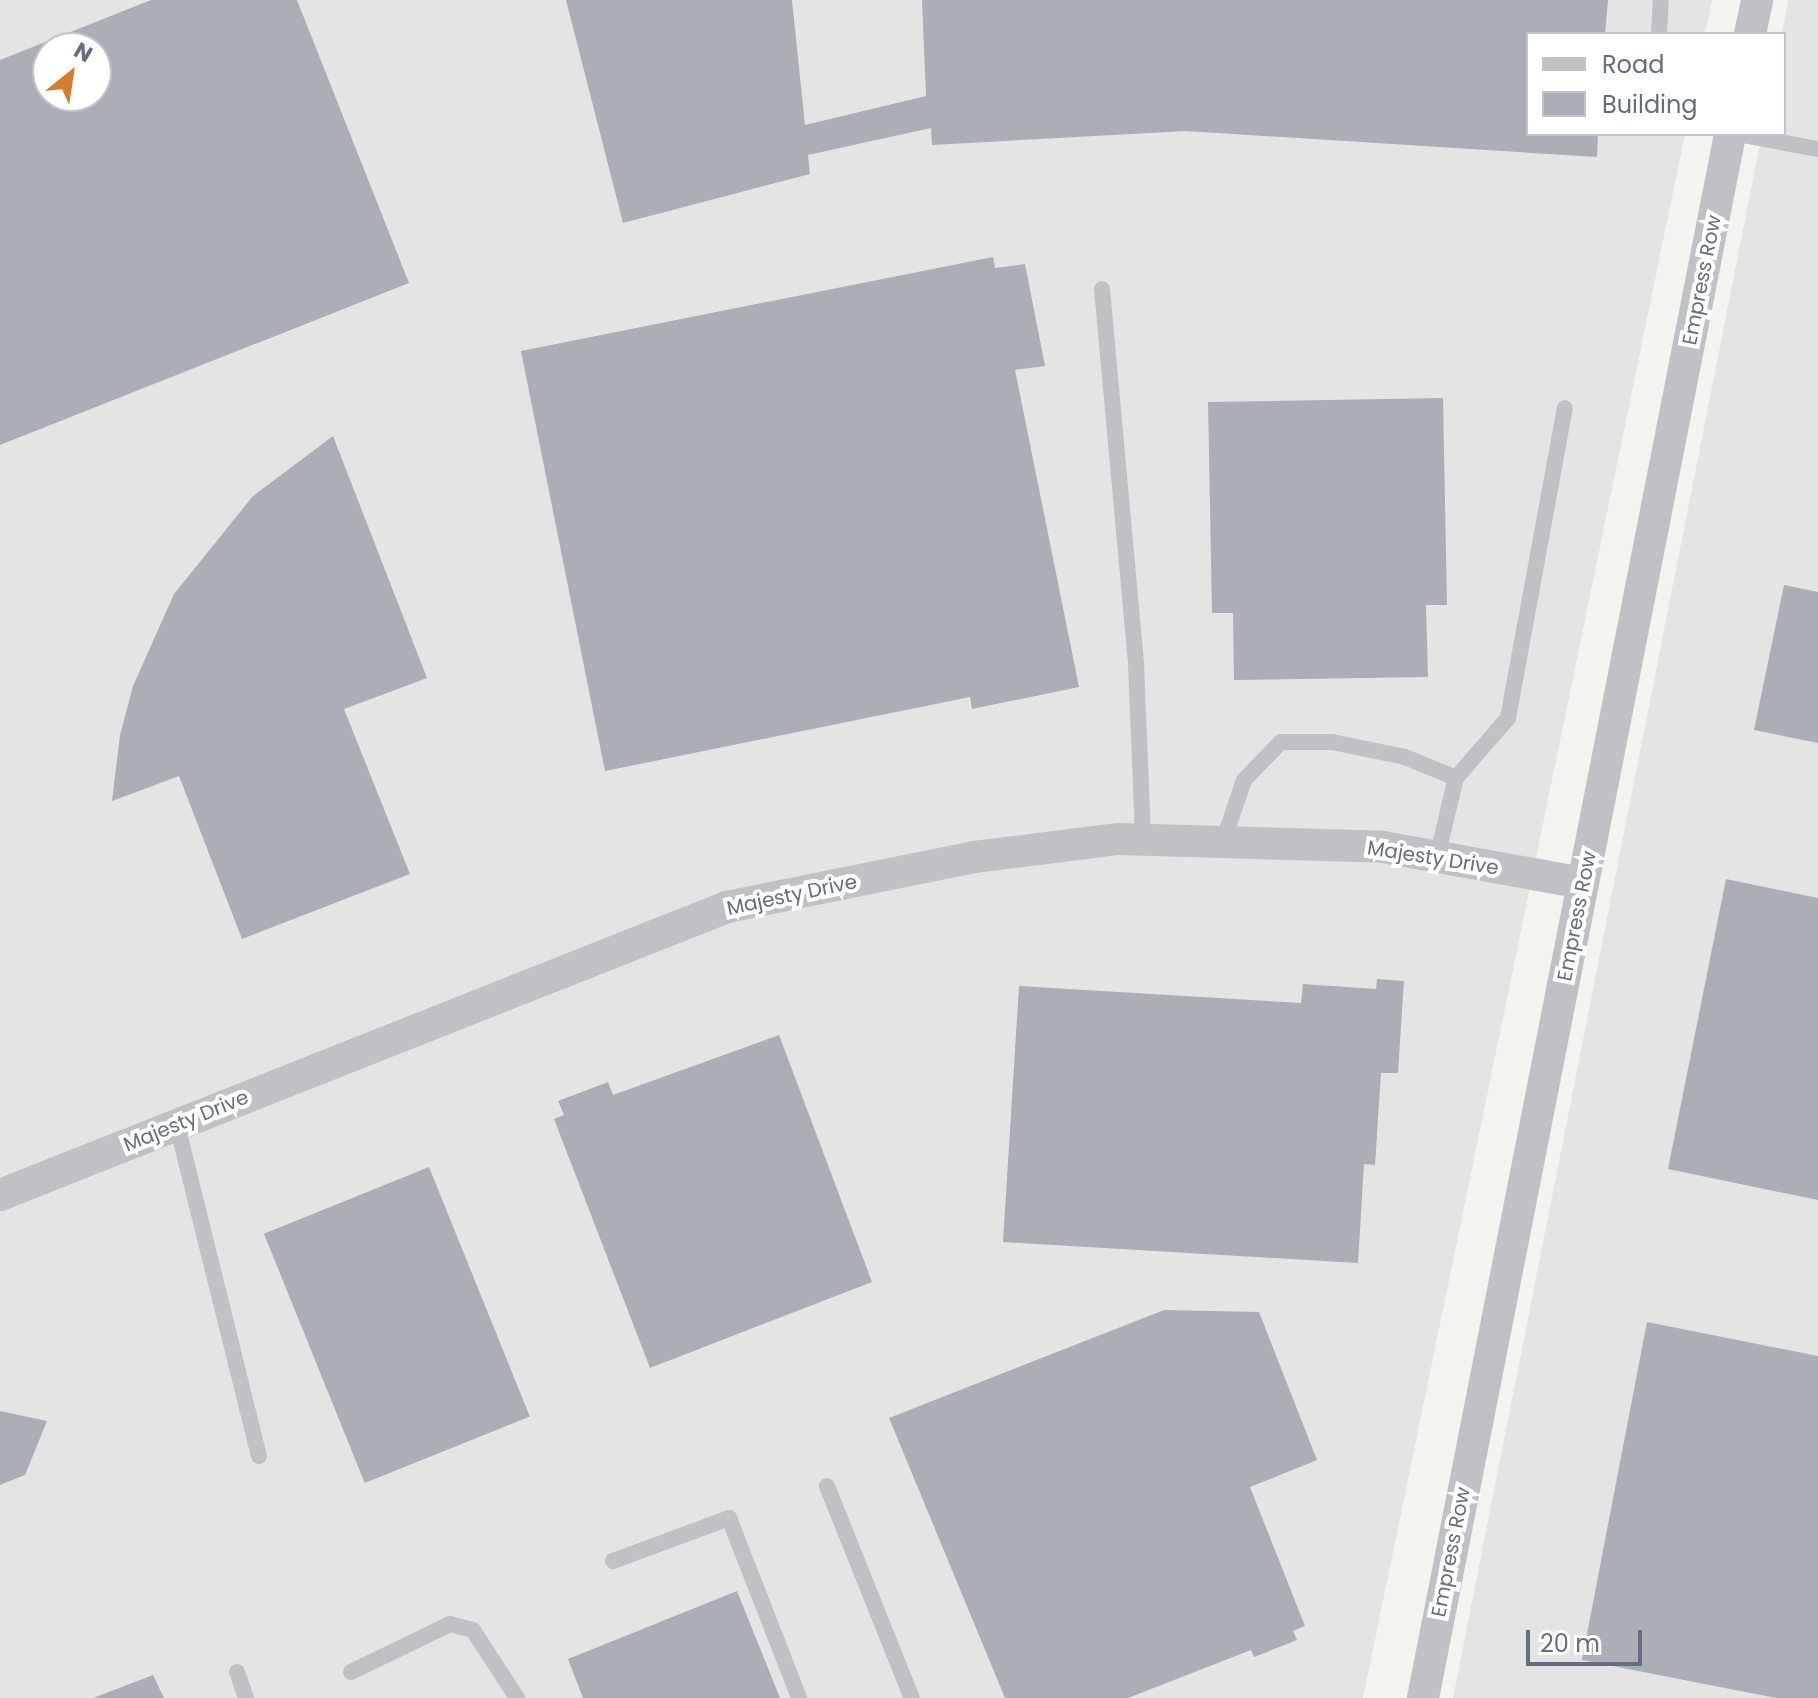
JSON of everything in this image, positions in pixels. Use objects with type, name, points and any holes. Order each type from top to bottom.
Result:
[{"type":"street","points":[[1750,32],[1757,0]]},
{"type":"street","name":"Empress Row","points":[[1423,1698],[1730,136]]},
{"type":"street","name":"Majesty Drive","points":[[0,1195],[727,907],[974,857],[1143,839],[1383,847],[1583,883]]},
{"type":"lane","points":[[1659,32],[1661,0]]},
{"type":"lane","points":[[1748,136],[1818,149]]},
{"type":"lane","points":[[1102,289],[1136,663],[1143,839]]},
{"type":"lane","points":[[1437,857],[1456,778],[1508,718],[1565,408]]},
{"type":"lane","points":[[1223,842],[1244,780],[1281,742],[1332,742],[1405,757],[1456,778]]},
{"type":"lane","points":[[177,1125],[259,1456]]},
{"type":"lane","points":[[827,1486],[912,1698]]},
{"type":"lane","points":[[613,1561],[729,1518],[799,1698]]},
{"type":"lane","points":[[351,1672],[450,1624],[473,1630],[517,1698]]},
{"type":"lane","points":[[237,1672],[246,1698]]},
{"type":"shaded area","points":[[0,0],[1712,0],[1705,32],[1526,32],[1526,136],[1685,136],[1363,1698],[0,1698]]},
{"type":"shaded area","points":[[1788,0],[1818,0],[1818,1698],[1453,1698],[1762,136],[1786,136],[1786,32],[1782,32]]},
{"type":"building","points":[[151,0],[297,0],[409,283],[0,445],[0,60],[32,47],[32,112],[112,112],[112,32],[70,32]]},
{"type":"building","points":[[566,0],[792,0],[805,125],[926,96],[922,0],[1608,0],[1605,32],[1526,32],[1526,136],[1598,136],[1597,157],[1186,131],[932,145],[931,128],[808,155],[810,174],[623,223]]},
{"type":"building","points":[[993,257],[995,268],[1025,264],[1045,366],[1015,370],[1079,687],[972,709],[970,697],[605,771],[521,351]]},
{"type":"building","points":[[1443,398],[1447,605],[1426,605],[1428,677],[1234,680],[1233,613],[1212,613],[1208,402]]},
{"type":"building","points":[[333,436],[427,678],[344,709],[410,874],[242,939],[179,776],[112,801],[120,735],[133,686],[174,594],[253,496]]},
{"type":"building","points":[[1784,585],[1818,592],[1818,743],[1754,730]]},
{"type":"building","points":[[1726,879],[1818,898],[1818,1200],[1668,1169]]},
{"type":"building","points":[[1377,979],[1404,981],[1398,1073],[1381,1073],[1375,1165],[1364,1164],[1358,1263],[1003,1242],[1019,986],[1301,1003],[1303,984],[1376,989]]},
{"type":"building","points":[[779,1035],[872,1282],[650,1368],[554,1119],[564,1115],[558,1101],[608,1082],[613,1095]]},
{"type":"building","points":[[429,1167],[530,1416],[365,1483],[264,1234]]},
{"type":"building","points":[[1164,1310],[1259,1312],[1317,1460],[1250,1487],[1305,1626],[1293,1631],[1297,1640],[1254,1657],[1251,1650],[1128,1698],[1005,1698],[889,1418]]},
{"type":"building","points":[[1647,1322],[1818,1356],[1818,1698],[1776,1698],[1582,1660]]},
{"type":"building","points":[[0,1411],[47,1421],[25,1475],[0,1485]]},
{"type":"building","points":[[737,1591],[780,1698],[583,1698],[568,1659]]},
{"type":"building","points":[[153,1675],[164,1698],[93,1698]]}]
